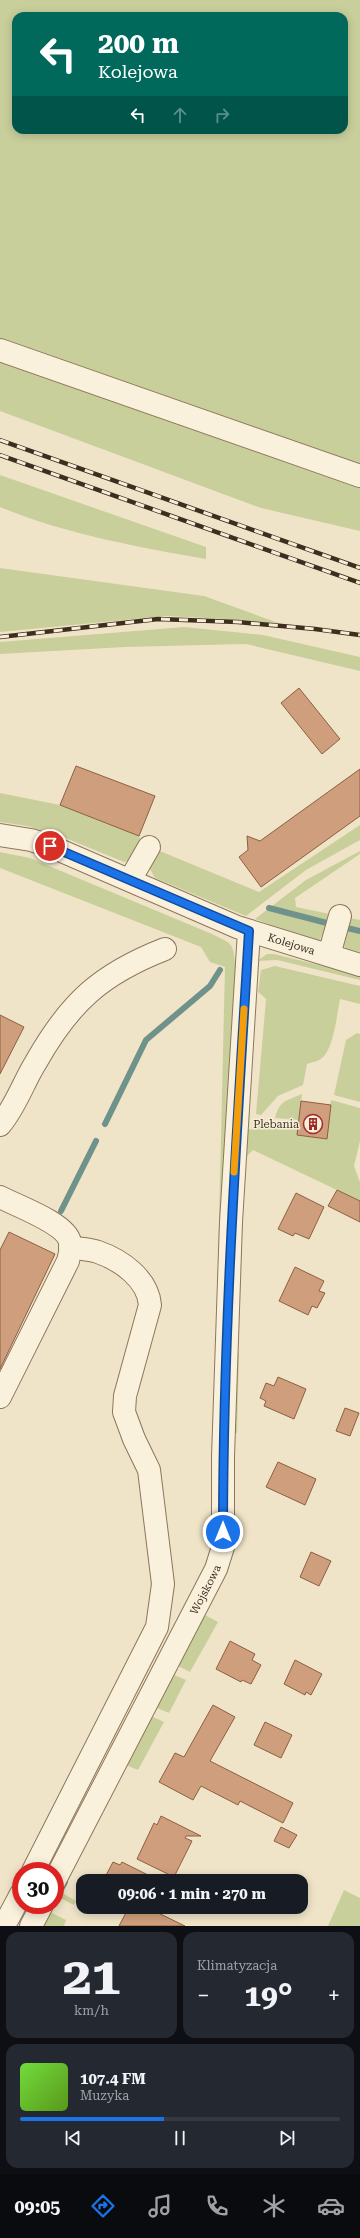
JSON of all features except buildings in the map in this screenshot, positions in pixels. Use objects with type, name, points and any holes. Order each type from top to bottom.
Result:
[{"type":"street","points":[[0,350],[360,476]]},
{"type":"street","name":"Kolejowa","points":[[0,835],[31,840],[50,846],[249,931],[360,965]]},
{"type":"street","points":[[130,880],[149,846]]},
{"type":"street","points":[[329,955],[340,916]]},
{"type":"street","name":"Wojskowa","points":[[64,1863],[216,1568],[223,1547],[223,1457],[231,1222],[249,931]]},
{"type":"street","points":[[0,1125],[14,1107],[25,1082],[63,1018],[78,1002],[118,971],[133,962],[166,949]]},
{"type":"street","points":[[0,1197],[56,1226],[66,1233],[71,1243],[68,1261],[0,1397]]},
{"type":"street","points":[[38,1862],[156,1627],[163,1584],[149,1470],[134,1439],[124,1412],[125,1396],[150,1305],[149,1294],[140,1280],[119,1262],[97,1252],[70,1247]]},
{"type":"street","points":[[4,1926],[12,1911]]},
{"type":"street","points":[[31,1926],[37,1914]]},
{"type":"green space","points":[[0,0],[360,0],[360,531],[261,508],[0,411]]},
{"type":"green space","points":[[0,475],[206,547],[206,559],[102,539],[50,525],[0,507]]},
{"type":"green space","points":[[0,568],[204,596],[295,629],[244,620],[166,616],[0,632]]},
{"type":"green space","points":[[184,627],[263,635],[360,657],[360,671],[246,644],[125,647],[0,654],[0,642]]},
{"type":"green space","points":[[0,793],[60,805],[139,836],[143,844],[130,860],[124,862],[58,835],[27,826],[0,822]]},
{"type":"green space","points":[[360,825],[360,840],[306,870],[246,916],[155,878],[150,869],[155,849],[259,892]]},
{"type":"green space","points":[[360,851],[360,854],[295,898],[296,907],[330,914],[320,940],[311,940],[255,919],[306,880]]},
{"type":"green space","points":[[0,852],[30,858],[212,934],[230,944],[234,951],[235,964],[238,968],[228,1094],[220,1304],[217,1306],[225,967],[210,962],[201,947],[0,868]]},
{"type":"green space","points":[[349,918],[360,920],[360,952],[346,949],[344,946]]},
{"type":"green space","points":[[267,954],[274,954],[360,975],[360,980],[277,960],[257,961]]},
{"type":"green space","points":[[275,966],[360,986],[360,1004],[340,999],[335,1029],[330,1045],[324,1056],[307,1064],[303,1085],[278,1096],[261,1115],[256,1114],[266,999],[258,992],[261,970]]},
{"type":"green space","points":[[357,1033],[360,1034],[360,1102],[334,1095],[346,1040]]},
{"type":"green space","points":[[302,1094],[299,1120],[275,1118],[279,1108],[284,1102]]},
{"type":"green space","points":[[331,1100],[360,1108],[360,1141],[354,1166],[360,1182],[360,1201],[253,1150],[244,1159],[243,1130],[254,1129],[255,1125],[298,1128],[297,1135],[326,1139]]},
{"type":"green space","points":[[234,1349],[239,1354],[237,1433],[231,1432]]},
{"type":"green space","points":[[228,1557],[232,1558],[205,1615],[218,1622],[190,1672],[178,1666]]},
{"type":"green space","points":[[172,1674],[186,1680],[169,1713],[157,1708],[154,1704]]},
{"type":"green space","points":[[151,1716],[164,1722],[138,1770],[126,1765]]},
{"type":"green space","points":[[85,1845],[64,1889],[64,1877]]},
{"type":"green space","points":[[344,1890],[360,1898],[360,1926],[328,1926]]},
{"type":"green space","points":[[64,1894],[76,1901],[74,1905],[64,1900]]},
{"type":"green space","points":[[46,1914],[54,1914],[66,1920],[64,1926],[40,1926]]},
{"type":"waterway","points":[[269,908],[327,923]]},
{"type":"waterway","points":[[347,928],[360,931]]},
{"type":"waterway","points":[[105,1124],[146,1040],[210,986],[220,970]]},
{"type":"waterway","points":[[61,1211],[96,1141]]},
{"type":"railway","points":[[0,440],[360,568]]},
{"type":"railway","points":[[0,455],[360,583]]},
{"type":"railway","points":[[0,637],[158,619],[238,622],[360,635]]},
{"type":"slow traffic","points":[[234,1172],[244,1009]]},
{"type":"place","name":"Plebania","points":[[313,1124]]},
{"type":"route","points":[[50,846],[249,931],[231,1222],[223,1457],[223,1532]]}]
